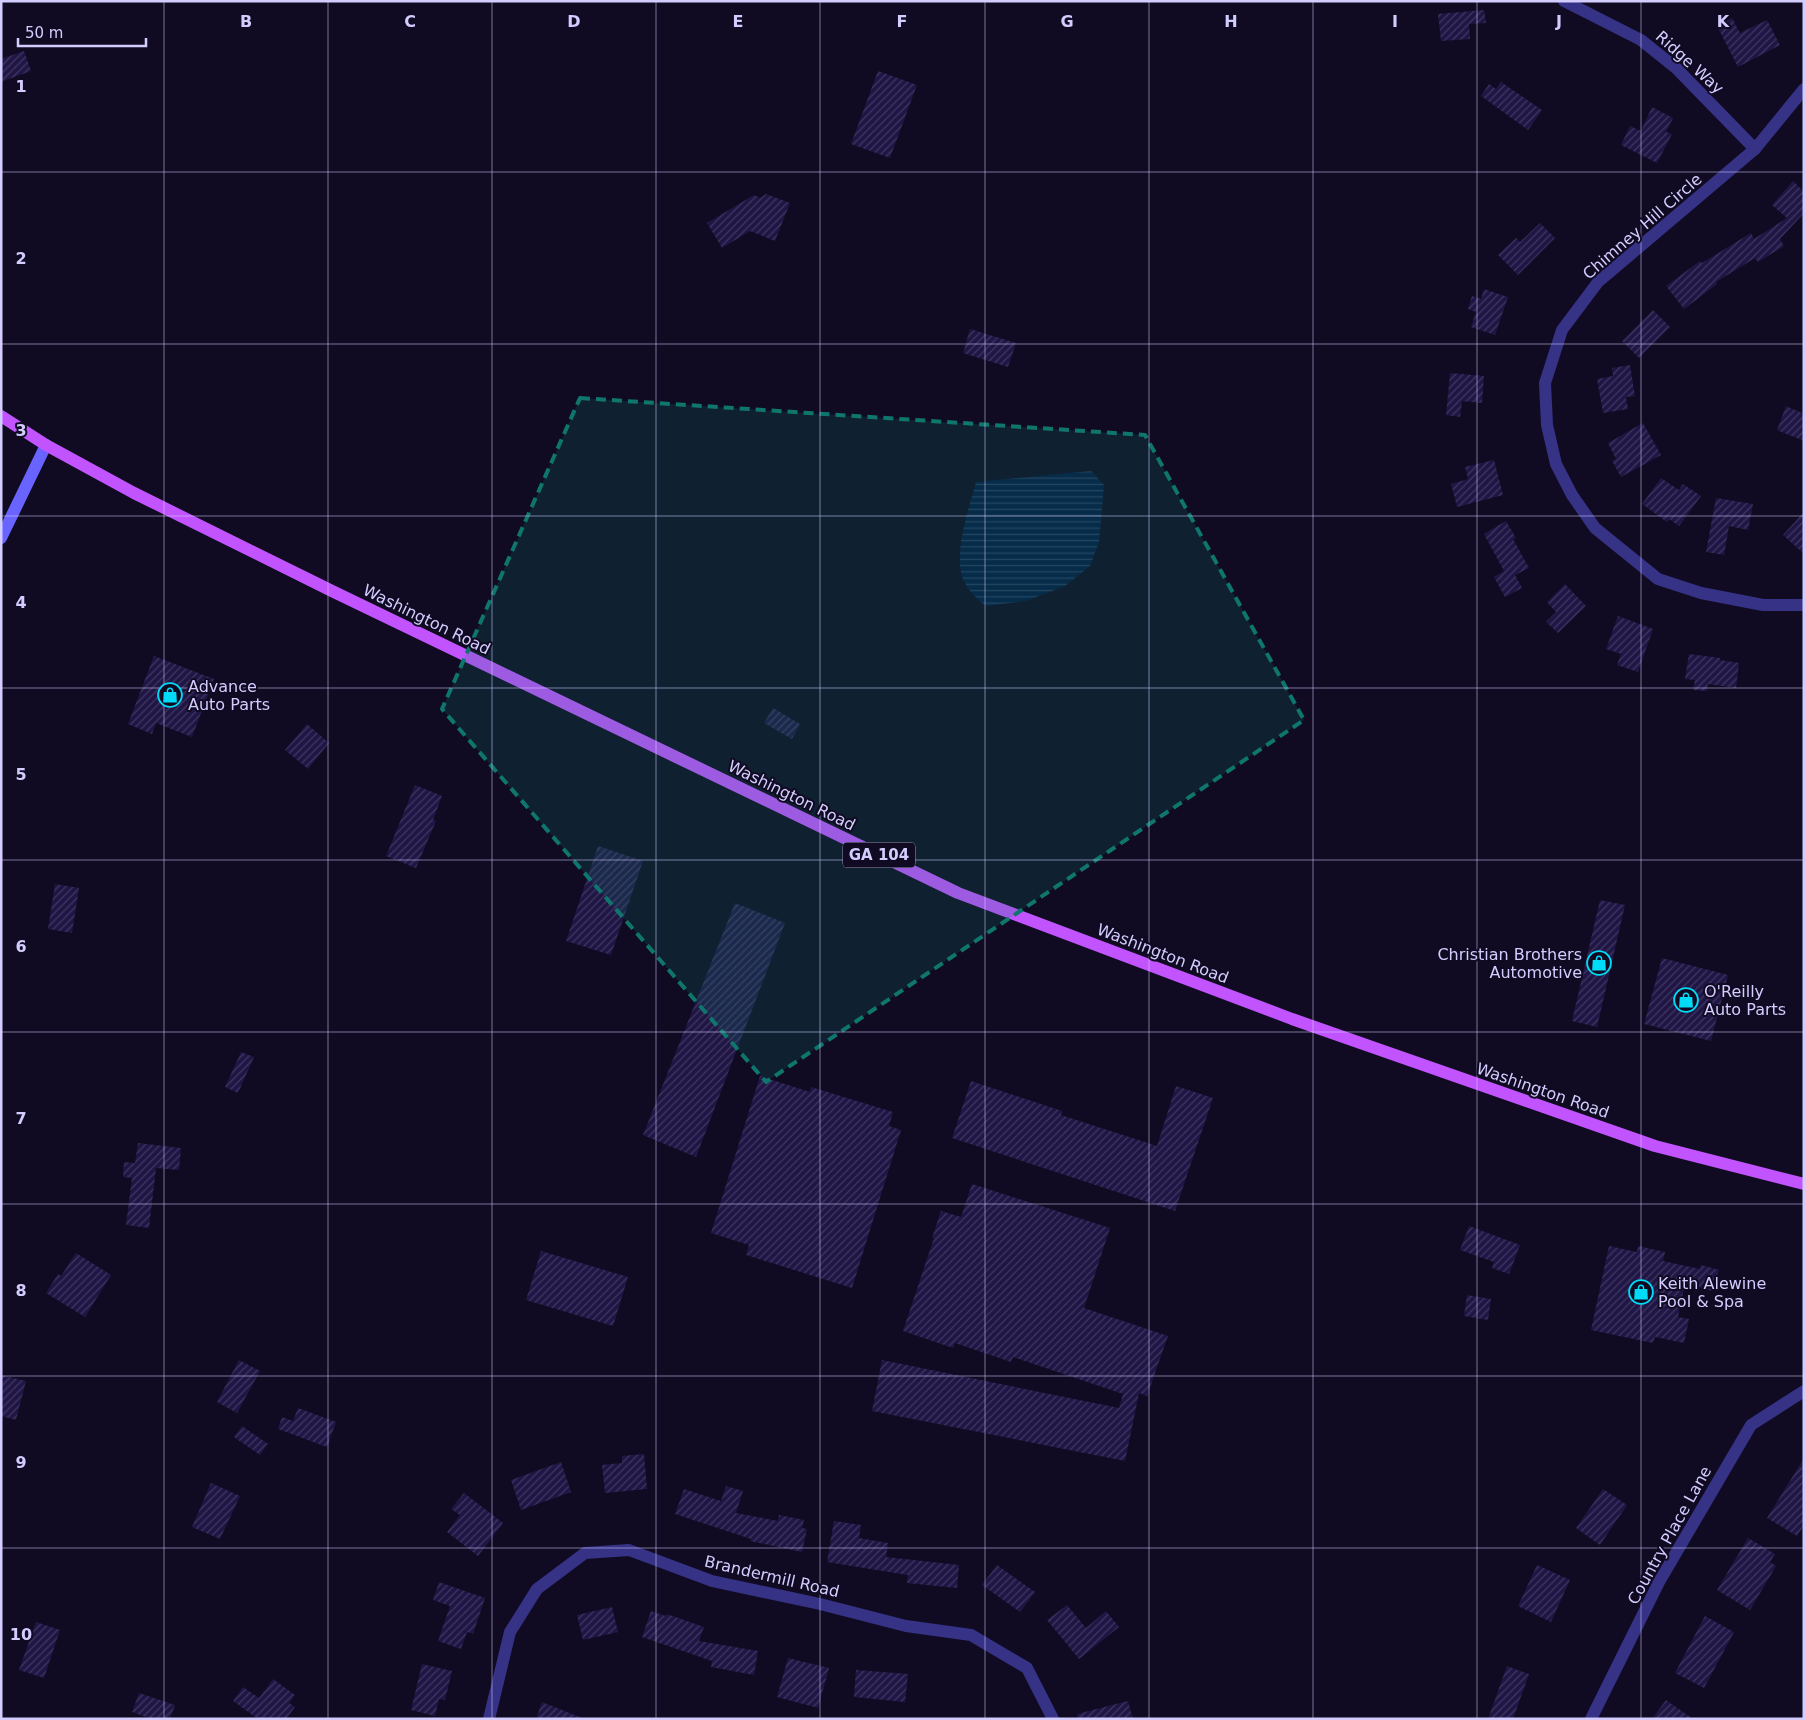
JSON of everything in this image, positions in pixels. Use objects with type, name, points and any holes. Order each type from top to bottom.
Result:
[{"type":"main road","name":"Washington Road","points":[[1,416],[46,445],[134,493],[324,587],[958,893],[1292,1019],[1655,1146],[1804,1184]]},
{"type":"street","name":"Ridge Way","points":[[1564,1],[1641,40],[1676,68],[1755,149]]},
{"type":"street","name":"Chimney Hill Circle","points":[[1804,89],[1755,149],[1598,282],[1562,330],[1545,383],[1547,425],[1556,464],[1572,496],[1595,528],[1658,579],[1701,594],[1763,605],[1804,606]]},
{"type":"street","points":[[1,538],[46,445]]},
{"type":"street","name":"Country Place Lane","points":[[1591,1719],[1659,1582],[1751,1425],[1804,1391]]},
{"type":"street","name":"Brandermill Road","points":[[490,1719],[510,1632],[537,1589],[585,1553],[630,1550],[712,1581],[820,1604],[906,1626],[971,1635],[1026,1668],[1050,1710],[1053,1719]]},
{"type":"highlighted area","points":[[580,398],[1145,435],[1304,720],[766,1082],[442,709]]},
{"type":"water","points":[[1091,471],[1104,485],[1099,542],[1090,566],[1065,586],[1026,601],[986,606],[974,596],[962,577],[960,550],[976,482]]},
{"type":"building","points":[[1484,10],[1486,23],[1469,24],[1470,39],[1441,41],[1438,14]]},
{"type":"building","points":[[1732,18],[1740,33],[1767,20],[1780,45],[1738,67],[1717,26]]},
{"type":"building","points":[[24,51],[31,71],[1,82],[1,59]]},
{"type":"building","points":[[878,71],[917,85],[890,158],[851,144]]},
{"type":"building","points":[[1501,82],[1542,110],[1528,130],[1481,96],[1489,84],[1496,89]]},
{"type":"building","points":[[1652,107],[1673,118],[1666,132],[1672,134],[1657,163],[1621,145],[1630,126],[1641,131]]},
{"type":"building","points":[[1793,181],[1804,192],[1804,213],[1780,239],[1784,246],[1758,262],[1755,258],[1716,282],[1717,284],[1684,309],[1666,286],[1700,261],[1702,263],[1751,233],[1754,239],[1787,218],[1772,205]]},
{"type":"building","points":[[766,194],[790,203],[775,241],[750,231],[722,248],[707,223],[754,195],[760,198]]},
{"type":"building","points":[[1540,223],[1555,238],[1518,275],[1498,255],[1516,238],[1520,242]]},
{"type":"building","points":[[1484,289],[1508,297],[1495,335],[1471,327],[1476,312],[1468,309],[1472,296],[1481,299]]},
{"type":"building","points":[[1653,310],[1670,327],[1639,358],[1622,341]]},
{"type":"building","points":[[970,329],[1016,343],[1008,367],[963,353]]},
{"type":"building","points":[[1630,365],[1635,396],[1626,397],[1628,409],[1603,413],[1597,379],[1613,376],[1612,368]]},
{"type":"building","points":[[1450,373],[1484,376],[1482,403],[1462,401],[1460,417],[1446,415]]},
{"type":"building","points":[[1786,406],[1804,414],[1804,441],[1777,430]]},
{"type":"building","points":[[1643,423],[1661,455],[1621,477],[1612,461],[1616,459],[1608,443]]},
{"type":"building","points":[[1494,460],[1503,495],[1457,507],[1451,484],[1468,479],[1465,467]]},
{"type":"building","points":[[1661,478],[1679,490],[1683,484],[1701,496],[1679,526],[1669,519],[1667,522],[1642,504]]},
{"type":"building","points":[[1716,498],[1753,504],[1748,530],[1729,526],[1724,555],[1706,552]]},
{"type":"building","points":[[1804,512],[1804,554],[1783,535]]},
{"type":"building","points":[[1506,521],[1516,538],[1513,539],[1529,568],[1515,575],[1522,588],[1505,597],[1494,577],[1504,571],[1484,534]]},
{"type":"building","points":[[1565,584],[1586,606],[1558,633],[1546,622],[1556,612],[1547,602]]},
{"type":"building","points":[[1618,616],[1653,629],[1638,672],[1617,665],[1621,654],[1606,649]]},
{"type":"building","points":[[1689,654],[1720,658],[1720,660],[1739,663],[1736,688],[1708,684],[1707,691],[1693,690],[1695,680],[1685,679]]},
{"type":"building","points":[[154,656],[214,679],[192,737],[156,723],[152,734],[128,724]]},
{"type":"building","points":[[773,708],[800,724],[792,739],[764,723]]},
{"type":"building","points":[[307,724],[329,743],[308,769],[285,750]]},
{"type":"building","points":[[415,785],[442,796],[433,820],[436,821],[416,868],[386,856]]},
{"type":"building","points":[[598,846],[643,861],[611,955],[566,941]]},
{"type":"building","points":[[55,884],[79,888],[72,933],[48,929]]},
{"type":"building","name":"Christian Brothers Automotive","points":[[1600,900],[1625,905],[1597,1027],[1572,1021]]},
{"type":"building","points":[[735,903],[785,923],[696,1157],[643,1135]]},
{"type":"building","name":"O'Reilly Auto Parts","points":[[1662,958],[1728,975],[1711,1041],[1644,1024]]},
{"type":"building","points":[[241,1052],[254,1057],[238,1093],[225,1087]]},
{"type":"building","points":[[760,1076],[810,1092],[811,1087],[893,1112],[889,1126],[901,1130],[852,1288],[746,1255],[749,1245],[711,1233]]},
{"type":"building","points":[[971,1081],[1062,1111],[1061,1115],[1157,1146],[1176,1086],[1213,1098],[1175,1211],[952,1138]]},
{"type":"building","points":[[138,1143],[181,1148],[179,1170],[156,1168],[149,1228],[126,1225],[132,1178],[123,1177],[124,1162],[135,1163]]},
{"type":"building","points":[[972,1184],[1110,1228],[1084,1308],[1168,1336],[1147,1396],[1139,1393],[1125,1461],[872,1411],[882,1360],[1119,1408],[1123,1394],[1013,1357],[1011,1362],[955,1343],[953,1348],[903,1331],[941,1211],[961,1217]]},
{"type":"building","points":[[1469,1226],[1520,1245],[1509,1274],[1492,1268],[1494,1262],[1460,1250]]},
{"type":"building","name":"Keith Alewine Pool & Spa","points":[[1609,1246],[1637,1252],[1638,1246],[1665,1252],[1663,1261],[1700,1269],[1701,1265],[1719,1270],[1712,1291],[1685,1283],[1678,1317],[1689,1319],[1684,1343],[1655,1337],[1653,1343],[1591,1330]]},
{"type":"building","points":[[541,1251],[628,1277],[613,1326],[526,1300]]},
{"type":"building","points":[[76,1253],[111,1275],[85,1317],[46,1293],[58,1274],[61,1276]]},
{"type":"building","points":[[1467,1295],[1491,1299],[1488,1320],[1464,1316]]},
{"type":"building","points":[[239,1360],[260,1371],[237,1413],[217,1402]]},
{"type":"building","points":[[1,1375],[26,1381],[16,1420],[1,1416]]},
{"type":"building","points":[[298,1408],[336,1422],[327,1447],[278,1429],[282,1417],[293,1421]]},
{"type":"building","points":[[242,1426],[268,1444],[260,1455],[234,1437]]},
{"type":"building","points":[[644,1454],[647,1489],[605,1493],[602,1465],[622,1463],[622,1456]]},
{"type":"building","points":[[1804,1458],[1804,1525],[1797,1536],[1767,1518]]},
{"type":"building","points":[[561,1462],[571,1492],[521,1510],[511,1480]]},
{"type":"building","points":[[211,1483],[240,1496],[220,1539],[192,1527]]},
{"type":"building","points":[[726,1486],[743,1491],[736,1513],[778,1521],[779,1515],[804,1520],[802,1528],[807,1529],[802,1552],[750,1541],[751,1539],[675,1514],[684,1489],[721,1501]]},
{"type":"building","points":[[1603,1489],[1627,1505],[1600,1545],[1576,1528]]},
{"type":"building","points":[[464,1493],[503,1523],[478,1556],[447,1532],[460,1515],[451,1509]]},
{"type":"building","points":[[834,1521],[861,1525],[859,1538],[888,1543],[886,1557],[959,1565],[957,1588],[907,1583],[908,1575],[827,1562]]},
{"type":"building","points":[[1748,1538],[1775,1554],[1770,1562],[1776,1566],[1750,1610],[1717,1590]]},
{"type":"building","points":[[997,1565],[1035,1592],[1020,1612],[982,1585]]},
{"type":"building","points":[[1537,1565],[1570,1580],[1551,1622],[1518,1606]]},
{"type":"building","points":[[439,1582],[485,1598],[473,1634],[467,1632],[461,1649],[438,1641],[450,1606],[433,1600]]},
{"type":"building","points":[[1067,1605],[1086,1628],[1106,1611],[1119,1627],[1079,1659],[1047,1620]]},
{"type":"building","points":[[612,1607],[618,1632],[583,1640],[577,1615]]},
{"type":"building","points":[[651,1611],[666,1616],[667,1614],[704,1627],[699,1641],[758,1651],[754,1675],[711,1667],[712,1661],[642,1637]]},
{"type":"building","points":[[1705,1616],[1734,1632],[1704,1688],[1675,1673]]},
{"type":"building","points":[[36,1622],[60,1630],[44,1678],[19,1670]]},
{"type":"building","points":[[788,1658],[829,1668],[818,1708],[777,1697]]},
{"type":"building","points":[[422,1664],[452,1671],[445,1700],[439,1699],[435,1716],[411,1710]]},
{"type":"building","points":[[1507,1666],[1529,1674],[1513,1719],[1488,1719]]},
{"type":"building","points":[[856,1670],[908,1674],[905,1702],[854,1697]]},
{"type":"building","points":[[273,1679],[295,1695],[289,1703],[295,1707],[286,1719],[258,1719],[233,1701],[243,1687],[259,1698]]},
{"type":"building","points":[[139,1693],[175,1705],[170,1719],[151,1719],[132,1712]]},
{"type":"building","points":[[1666,1700],[1693,1719],[1652,1719]]},
{"type":"building","points":[[1128,1701],[1133,1719],[1078,1719],[1077,1714]]},
{"type":"building","points":[[542,1702],[582,1718],[582,1719],[536,1719]]},
{"type":"place","name":"Advance Auto Parts","points":[[170,695]]},
{"type":"place","name":"Christian Brothers Automotive","points":[[1599,963]]},
{"type":"place","name":"O'Reilly Auto Parts","points":[[1686,1000]]},
{"type":"place","name":"Keith Alewine Pool & Spa","points":[[1641,1292]]}]
